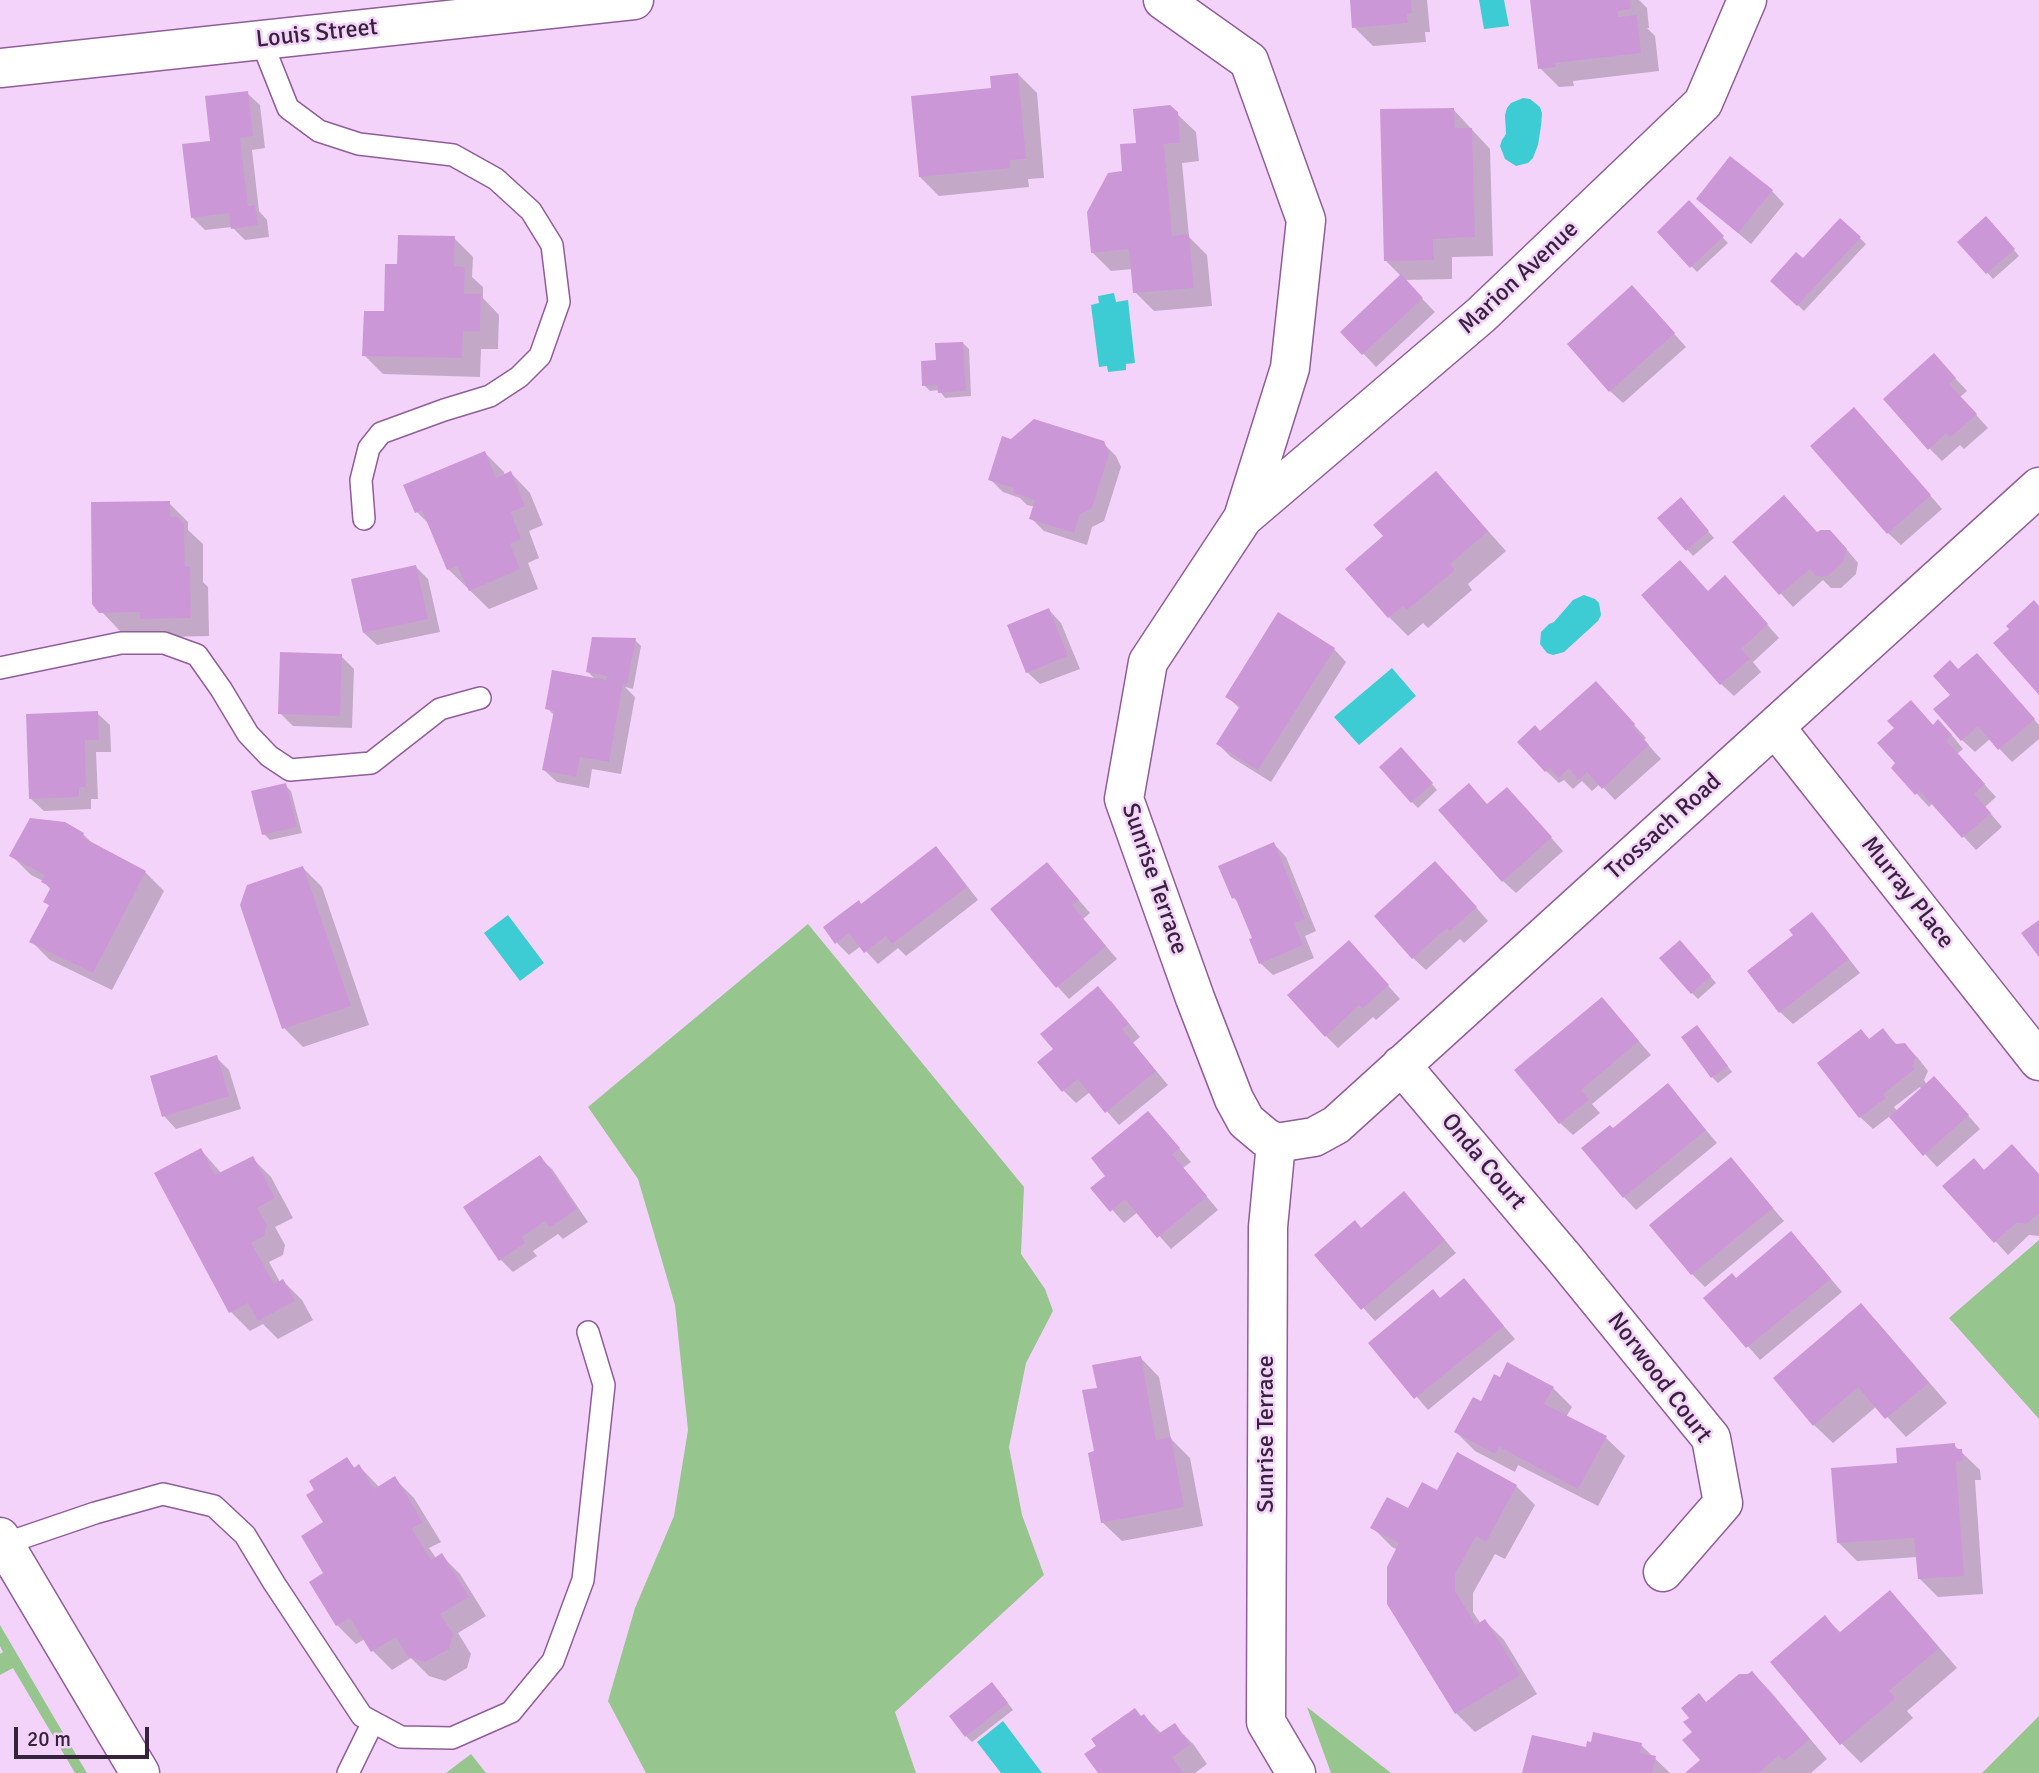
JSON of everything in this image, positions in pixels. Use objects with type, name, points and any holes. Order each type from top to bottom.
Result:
[{"type":"street","name":"Louis Street","points":[[0,68],[634,0]]},
{"type":"street","name":"Sunrise Terrace","points":[[1163,0],[1249,61],[1306,220],[1290,368],[1242,517],[1148,662],[1124,799],[1234,1099],[1246,1121],[1276,1143],[1268,1227],[1266,1722],[1296,1773]]},
{"type":"street","name":"Marion Avenue","points":[[1242,517],[1481,315],[1703,103],[1747,0]]},
{"type":"street","name":"Trossach Road","points":[[1276,1143],[1303,1140],[1336,1125],[2039,487]]},
{"type":"street","name":"Murray Place","points":[[1775,727],[2039,1061]]},
{"type":"street","name":"Onda Court","points":[[1401,1066],[1565,1259]]},
{"type":"street","name":"Norwood Court","points":[[1565,1259],[1711,1438],[1723,1503],[1663,1572]]},
{"type":"street","points":[[2,1540],[140,1773]]},
{"type":"lane","points":[[261,40],[288,108],[319,131],[359,144],[453,155],[505,187],[531,211],[552,245],[559,302],[540,356],[519,377],[490,396],[381,433],[369,449],[361,480],[364,519]]},
{"type":"lane","points":[[0,668],[121,643],[164,643],[197,655],[247,734],[269,756],[290,769],[371,763],[440,709],[480,698]]},
{"type":"lane","points":[[2,1540],[163,1494],[214,1506],[245,1535],[362,1716],[401,1737],[453,1738],[511,1712],[553,1661],[583,1580],[604,1385],[588,1332]]},
{"type":"lane","points":[[348,1773],[373,1722]]},
{"type":"shaded area","points":[[1479,0],[1504,0],[1509,26],[1484,29]]},
{"type":"shaded area","points":[[1523,98],[1530,99],[1540,107],[1541,126],[1533,158],[1528,163],[1516,166],[1505,159],[1500,146],[1506,134],[1507,108],[1511,103]]},
{"type":"shaded area","points":[[1114,293],[1116,302],[1128,300],[1135,363],[1126,364],[1126,370],[1108,372],[1107,366],[1099,367],[1091,305],[1099,303],[1098,296]]},
{"type":"shaded area","points":[[1584,595],[1599,603],[1601,615],[1598,621],[1564,652],[1553,655],[1547,653],[1540,644],[1541,632],[1554,622],[1573,600]]},
{"type":"shaded area","points":[[1392,668],[1416,696],[1359,745],[1334,717]]},
{"type":"shaded area","points":[[508,915],[544,963],[520,981],[484,933]]},
{"type":"shaded area","points":[[808,924],[1024,1187],[1021,1254],[1045,1289],[1053,1311],[1026,1363],[1009,1447],[1022,1515],[1044,1575],[895,1712],[916,1773],[646,1773],[608,1701],[635,1608],[674,1516],[688,1430],[675,1305],[638,1179],[588,1107]]},
{"type":"shaded area","points":[[2039,1240],[2039,1419],[1949,1318]]},
{"type":"shaded area","points":[[0,1625],[87,1773],[75,1773],[13,1668],[0,1675],[0,1654],[3,1652],[0,1646]]},
{"type":"shaded area","points":[[1307,1707],[1391,1773],[1331,1773]]},
{"type":"shaded area","points":[[2039,1716],[2039,1773],[1982,1773]]},
{"type":"shaded area","points":[[1003,1721],[1042,1773],[1001,1773],[977,1742]]},
{"type":"shaded area","points":[[471,1754],[486,1773],[446,1773]]},
{"type":"building","points":[[1350,0],[1411,0],[1412,13],[1407,14],[1408,23],[1352,28]]},
{"type":"building","points":[[1530,0],[1630,0],[1631,9],[1618,11],[1618,17],[1637,15],[1641,53],[1555,63],[1556,67],[1538,69]]},
{"type":"building","points":[[1018,73],[1026,159],[1010,160],[1010,168],[919,177],[911,96],[991,88],[990,76]]},
{"type":"building","points":[[248,91],[253,136],[240,138],[248,206],[255,205],[258,225],[231,229],[229,213],[191,218],[182,144],[210,141],[205,96]]},
{"type":"building","points":[[1170,105],[1178,112],[1180,143],[1164,144],[1172,236],[1189,234],[1194,288],[1133,293],[1129,249],[1091,253],[1087,212],[1108,173],[1122,171],[1120,144],[1136,143],[1133,109]]},
{"type":"building","points":[[1454,108],[1455,128],[1472,128],[1475,237],[1433,239],[1434,260],[1384,261],[1380,109]]},
{"type":"building","points":[[1730,156],[1773,190],[1738,233],[1696,199]]},
{"type":"building","points":[[1689,200],[1724,236],[1690,268],[1657,232]]},
{"type":"building","points":[[1986,216],[2015,249],[1986,274],[1957,242]]},
{"type":"building","points":[[1840,218],[1861,237],[1797,306],[1770,281],[1796,252],[1803,258]]},
{"type":"building","points":[[398,235],[455,236],[454,266],[465,267],[464,294],[481,294],[480,331],[463,331],[462,358],[362,356],[364,311],[384,311],[385,264],[397,264]]},
{"type":"building","points":[[1401,274],[1423,298],[1362,355],[1340,332]]},
{"type":"building","points":[[1632,285],[1675,333],[1609,392],[1567,344]]},
{"type":"building","points":[[963,342],[966,391],[938,393],[937,385],[922,386],[921,361],[936,360],[935,343]]},
{"type":"building","points":[[1934,353],[1956,378],[1949,384],[1977,414],[1950,438],[1946,433],[1928,450],[1883,399]]},
{"type":"building","points":[[1854,407],[1931,495],[1887,534],[1810,446]]},
{"type":"building","points":[[1034,419],[1104,441],[1109,454],[1092,508],[1080,514],[1074,533],[1029,519],[1035,500],[1013,493],[1014,488],[988,480],[1002,436],[1011,439]]},
{"type":"building","points":[[485,451],[496,478],[511,471],[525,506],[511,512],[521,539],[510,544],[520,569],[469,591],[457,566],[447,570],[422,510],[415,513],[403,485]]},
{"type":"building","points":[[1436,471],[1488,531],[1450,564],[1455,570],[1407,610],[1403,606],[1388,618],[1345,569],[1383,536],[1373,525]]},
{"type":"building","points":[[1784,495],[1817,532],[1830,530],[1847,549],[1843,562],[1828,576],[1816,576],[1810,569],[1779,595],[1732,542]]},
{"type":"building","points":[[1681,497],[1709,531],[1686,551],[1657,518]]},
{"type":"building","points":[[170,501],[170,517],[178,517],[184,524],[185,566],[190,567],[191,618],[140,619],[140,612],[99,613],[92,604],[91,502]]},
{"type":"building","points":[[1680,560],[1708,591],[1725,575],[1768,624],[1741,649],[1750,659],[1720,685],[1641,595]]},
{"type":"building","points":[[416,565],[428,619],[363,633],[351,579]]},
{"type":"building","points":[[2034,600],[2039,606],[2039,695],[1993,643],[2009,629],[2006,626]]},
{"type":"building","points":[[1049,608],[1068,656],[1026,673],[1007,625]]},
{"type":"building","points":[[1278,612],[1335,648],[1258,770],[1216,744],[1240,706],[1225,697]]},
{"type":"building","points":[[592,637],[636,638],[627,684],[623,683],[609,762],[580,757],[576,777],[542,770],[554,711],[545,709],[552,670],[606,680],[607,676],[586,672]]},
{"type":"building","points":[[280,652],[342,654],[340,716],[278,714]]},
{"type":"building","points":[[1977,653],[2035,719],[1998,750],[1978,726],[1961,741],[1933,709],[1950,695],[1933,676],[1950,660],[1958,669]]},
{"type":"building","points":[[1596,681],[1635,724],[1633,727],[1649,745],[1602,789],[1587,772],[1578,780],[1569,768],[1559,778],[1550,768],[1545,772],[1517,742],[1535,725],[1540,731]]},
{"type":"building","points":[[1911,700],[1933,725],[1938,719],[1952,735],[1946,740],[1985,784],[1974,794],[1991,813],[1962,838],[1920,791],[1915,795],[1891,768],[1895,763],[1877,743],[1894,728],[1887,721]]},
{"type":"building","points":[[98,711],[99,740],[85,740],[86,787],[79,787],[79,797],[29,799],[26,714]]},
{"type":"building","points":[[1401,747],[1433,783],[1411,803],[1379,767]]},
{"type":"building","points":[[286,783],[297,827],[262,835],[251,791]]},
{"type":"building","points":[[1469,783],[1487,804],[1507,787],[1552,837],[1502,882],[1438,810]]},
{"type":"building","points":[[30,818],[65,822],[84,833],[82,837],[146,871],[93,973],[29,942],[49,905],[43,902],[51,887],[41,882],[45,875],[9,856]]},
{"type":"building","points":[[1274,842],[1305,919],[1294,923],[1303,945],[1259,964],[1249,939],[1252,938],[1235,897],[1232,899],[1218,866]]},
{"type":"building","points":[[936,846],[967,887],[892,944],[886,936],[864,953],[849,933],[835,944],[823,927],[859,900],[861,904]]},
{"type":"building","points":[[1435,861],[1477,907],[1450,931],[1447,928],[1412,959],[1374,916]]},
{"type":"building","points":[[1047,862],[1079,900],[1072,905],[1106,946],[1056,988],[990,909]]},
{"type":"building","points":[[303,866],[351,1006],[282,1029],[240,905],[247,885]]},
{"type":"building","points":[[1812,912],[1849,959],[1779,1013],[1747,971],[1793,935],[1789,930]]},
{"type":"building","points":[[2039,920],[2039,957],[2021,933]]},
{"type":"building","points":[[1349,940],[1389,985],[1362,1009],[1359,1005],[1325,1037],[1287,995]]},
{"type":"building","points":[[1680,940],[1711,976],[1691,994],[1659,958]]},
{"type":"building","points":[[1098,986],[1129,1024],[1122,1029],[1156,1071],[1105,1113],[1078,1079],[1062,1092],[1037,1062],[1053,1049],[1040,1034]]},
{"type":"building","points":[[1602,997],[1639,1041],[1581,1090],[1589,1100],[1559,1124],[1514,1070]]},
{"type":"building","points":[[1697,1025],[1728,1066],[1711,1078],[1681,1037]]},
{"type":"building","points":[[1883,1028],[1895,1044],[1905,1043],[1916,1057],[1912,1066],[1915,1069],[1883,1094],[1886,1098],[1859,1118],[1817,1063],[1861,1029],[1869,1039]]},
{"type":"building","points":[[217,1055],[229,1096],[162,1117],[150,1076]]},
{"type":"building","points":[[1934,1076],[1969,1115],[1923,1156],[1889,1117]]},
{"type":"building","points":[[1668,1083],[1706,1130],[1623,1198],[1581,1148],[1610,1125],[1613,1128]]},
{"type":"building","points":[[1148,1111],[1180,1148],[1172,1154],[1207,1196],[1157,1238],[1125,1199],[1110,1212],[1090,1188],[1105,1176],[1091,1158]]},
{"type":"building","points":[[2012,1144],[2039,1174],[2039,1213],[2026,1224],[2016,1223],[1994,1243],[1942,1186],[1974,1158],[1984,1170]]},
{"type":"building","points":[[201,1148],[215,1175],[253,1156],[275,1198],[257,1208],[267,1225],[264,1236],[251,1243],[274,1284],[283,1279],[295,1301],[258,1321],[248,1303],[229,1313],[154,1173]]},
{"type":"building","points":[[540,1155],[577,1209],[550,1227],[545,1221],[522,1237],[525,1243],[499,1261],[463,1207]]},
{"type":"building","points":[[1731,1157],[1773,1208],[1691,1275],[1649,1225]]},
{"type":"building","points":[[1404,1191],[1445,1240],[1361,1310],[1314,1255],[1355,1220],[1361,1228]]},
{"type":"building","points":[[1791,1231],[1831,1279],[1746,1348],[1703,1298],[1732,1273],[1736,1278]]},
{"type":"building","points":[[1464,1278],[1504,1326],[1414,1399],[1368,1343],[1433,1289],[1440,1298]]},
{"type":"building","points":[[1861,1303],[1929,1383],[1885,1419],[1858,1387],[1813,1426],[1773,1378]]},
{"type":"building","points":[[1141,1356],[1156,1440],[1171,1437],[1184,1507],[1101,1523],[1088,1453],[1094,1451],[1082,1390],[1097,1388],[1092,1365]]},
{"type":"building","points":[[1507,1362],[1554,1387],[1544,1404],[1607,1436],[1578,1489],[1499,1447],[1495,1454],[1454,1432],[1473,1397],[1481,1401],[1494,1374],[1500,1377]]},
{"type":"building","points":[[1955,1443],[1955,1449],[1962,1449],[1963,1461],[1956,1462],[1964,1576],[1918,1579],[1914,1538],[1837,1543],[1831,1468],[1897,1463],[1896,1448]]},
{"type":"building","points":[[1457,1452],[1517,1485],[1486,1542],[1476,1536],[1455,1574],[1455,1591],[1476,1625],[1485,1619],[1520,1675],[1455,1714],[1387,1604],[1387,1567],[1399,1543],[1370,1528],[1387,1497],[1408,1508],[1422,1482],[1437,1490]]},
{"type":"building","points":[[347,1457],[354,1468],[359,1464],[374,1489],[395,1476],[423,1522],[412,1529],[431,1560],[442,1553],[469,1597],[440,1614],[453,1634],[449,1649],[425,1662],[408,1657],[396,1637],[371,1652],[350,1618],[336,1626],[309,1582],[323,1573],[301,1536],[323,1522],[306,1495],[314,1490],[309,1481]]},
{"type":"building","points":[[1890,1590],[1939,1648],[1889,1691],[1896,1698],[1840,1745],[1770,1662],[1825,1615],[1839,1633]]},
{"type":"building","points":[[1752,1671],[1810,1739],[1784,1761],[1779,1755],[1759,1773],[1685,1773],[1700,1760],[1682,1740],[1692,1732],[1683,1722],[1689,1718],[1681,1708],[1699,1693],[1706,1702],[1739,1674]]},
{"type":"building","points":[[992,1682],[1008,1703],[965,1737],[949,1716]]},
{"type":"building","points":[[1135,1708],[1141,1716],[1144,1714],[1158,1734],[1175,1723],[1190,1745],[1172,1757],[1183,1773],[1098,1773],[1084,1754],[1096,1746],[1091,1739]]},
{"type":"building","points":[[1593,1732],[1642,1743],[1640,1753],[1656,1756],[1652,1773],[1522,1773],[1532,1735],[1586,1747],[1587,1741],[1591,1742]]}]
